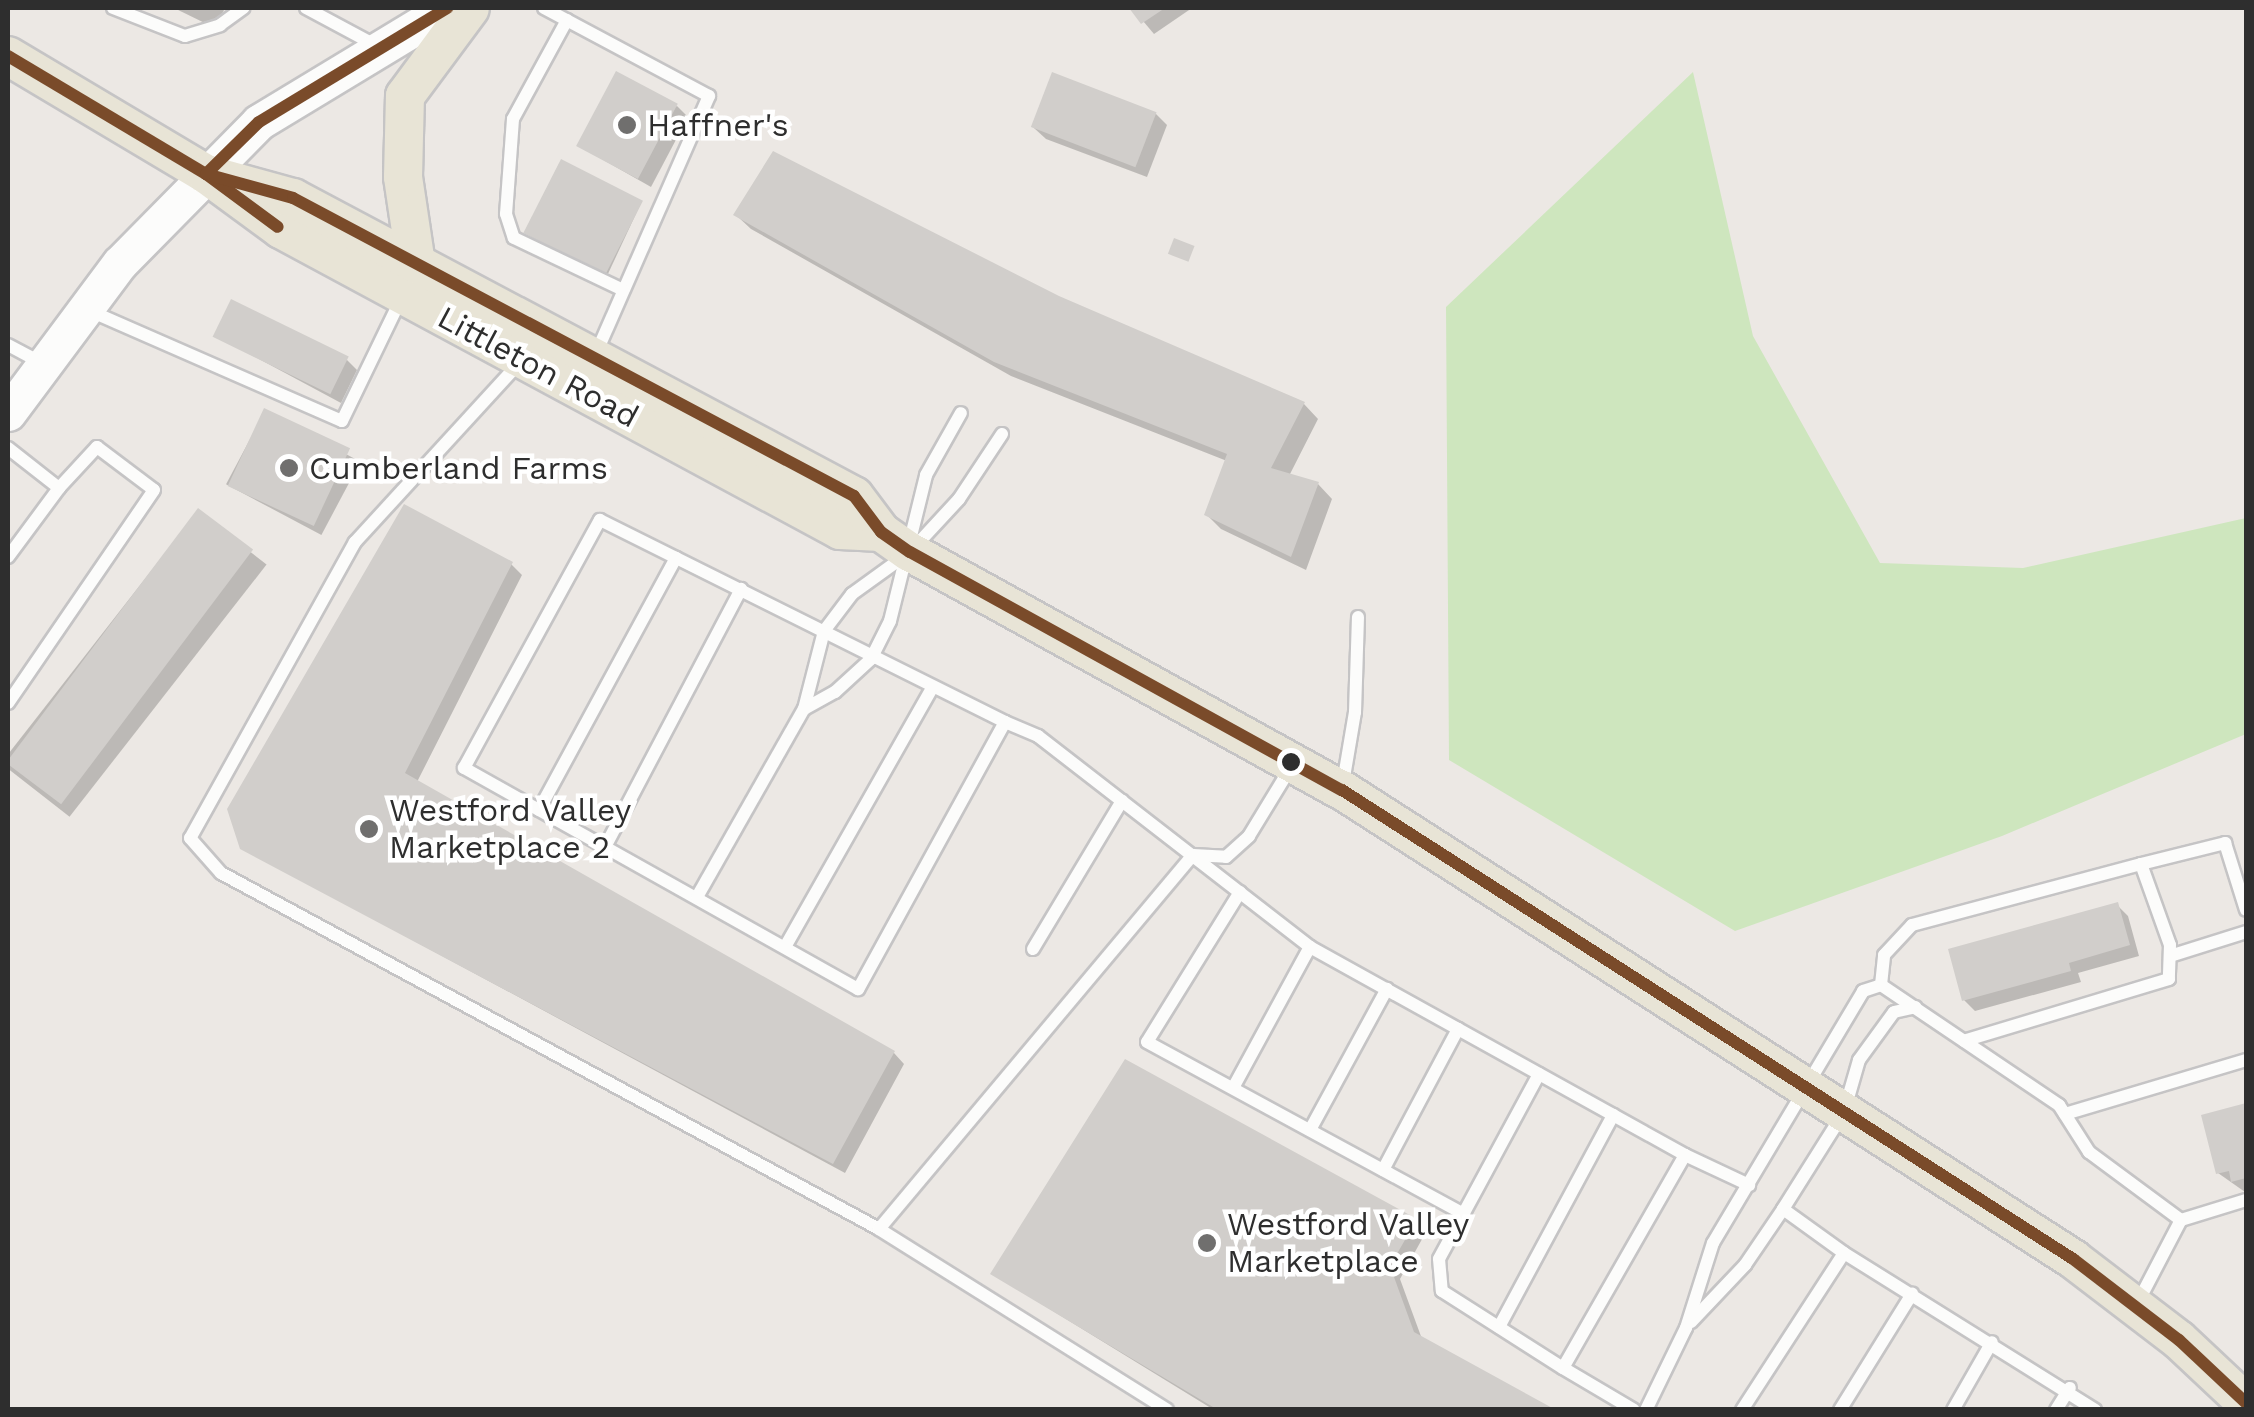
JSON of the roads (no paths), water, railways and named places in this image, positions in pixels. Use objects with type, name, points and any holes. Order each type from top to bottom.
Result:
[{"type":"main road","points":[[8,413],[84,308],[259,122],[447,8]]},
{"type":"main road","points":[[410,279],[403,177],[405,96],[470,8]]},
{"type":"main road","name":"Littleton Road","points":[[8,56],[206,174],[281,229],[594,358],[854,496],[896,542]]},
{"type":"main road","name":"Littleton Road","points":[[410,279],[522,359],[840,530],[896,542],[1342,790],[1809,1089],[2136,1306],[2246,1403]]},
{"type":"lane","points":[[112,8],[184,36],[220,25],[243,8]]},
{"type":"lane","points":[[306,8],[383,49]]},
{"type":"lane","points":[[544,8],[709,96],[594,358]]},
{"type":"lane","points":[[566,20],[513,119],[506,214],[514,238],[623,290]]},
{"type":"lane","points":[[84,308],[342,421],[410,279]]},
{"type":"lane","points":[[8,345],[42,363]]},
{"type":"lane","points":[[522,359],[355,542],[190,838],[222,873],[880,1229],[1167,1410]]},
{"type":"lane","points":[[804,709],[836,692],[872,658],[896,542],[926,475],[961,413]]},
{"type":"lane","points":[[696,896],[804,709],[824,631],[896,542],[959,499],[1002,434]]},
{"type":"lane","points":[[8,557],[58,488],[96,446],[154,490],[8,703]]},
{"type":"lane","points":[[8,448],[58,488]]},
{"type":"lane","points":[[1005,722],[858,989],[464,768],[600,520],[872,658],[1038,736],[1310,947],[1748,1185]]},
{"type":"lane","points":[[540,810],[676,558]]},
{"type":"lane","points":[[606,846],[741,589]]},
{"type":"lane","points":[[1342,790],[1355,712],[1358,616]]},
{"type":"lane","points":[[785,947],[933,687]]},
{"type":"lane","points":[[1193,855],[1226,856],[1249,836],[1294,762]]},
{"type":"lane","points":[[1033,949],[1122,801]]},
{"type":"lane","points":[[1881,984],[1884,955],[1912,924],[2225,843],[2246,910]]},
{"type":"lane","points":[[880,1229],[1193,855]]},
{"type":"lane","points":[[1964,1041],[2169,979],[2170,956],[2141,864]]},
{"type":"lane","points":[[1240,892],[1147,1042],[1464,1214]]},
{"type":"lane","points":[[2170,956],[2246,932]]},
{"type":"lane","points":[[1233,1088],[1310,947]]},
{"type":"lane","points":[[1646,1410],[1686,1328],[1713,1243],[1864,992],[1881,984]]},
{"type":"lane","points":[[1881,984],[2065,1114],[2089,1152],[2181,1220]]},
{"type":"lane","points":[[1310,1130],[1387,990]]},
{"type":"lane","points":[[1686,1328],[1745,1266],[1783,1209],[1844,1112],[1859,1060],[1894,1012],[1915,1007]]},
{"type":"lane","points":[[1382,1170],[1458,1029]]},
{"type":"lane","points":[[2065,1114],[2246,1060]]},
{"type":"lane","points":[[1540,1074],[1439,1259],[1442,1291],[1634,1410]]},
{"type":"lane","points":[[1498,1326],[1614,1114]]},
{"type":"lane","points":[[1563,1368],[1685,1154]]},
{"type":"lane","points":[[2136,1306],[2181,1220],[2246,1200]]},
{"type":"lane","points":[[1783,1209],[1844,1253],[2070,1388],[2095,1410]]},
{"type":"lane","points":[[1742,1410],[1844,1253]]},
{"type":"lane","points":[[1840,1410],[1912,1294]]},
{"type":"lane","points":[[1953,1410],[1992,1342]]},
{"type":"lane","points":[[2056,1410],[2070,1388]]},
{"type":"place","name":"Haffner's","points":[[627,125]]},
{"type":"place","name":"Cumberland Farms","points":[[289,468]]},
{"type":"place","name":"Westford Valley Marketplace 2","points":[[369,829]]},
{"type":"place","name":"Westford Valley Marketplace","points":[[1207,1243]]}]
